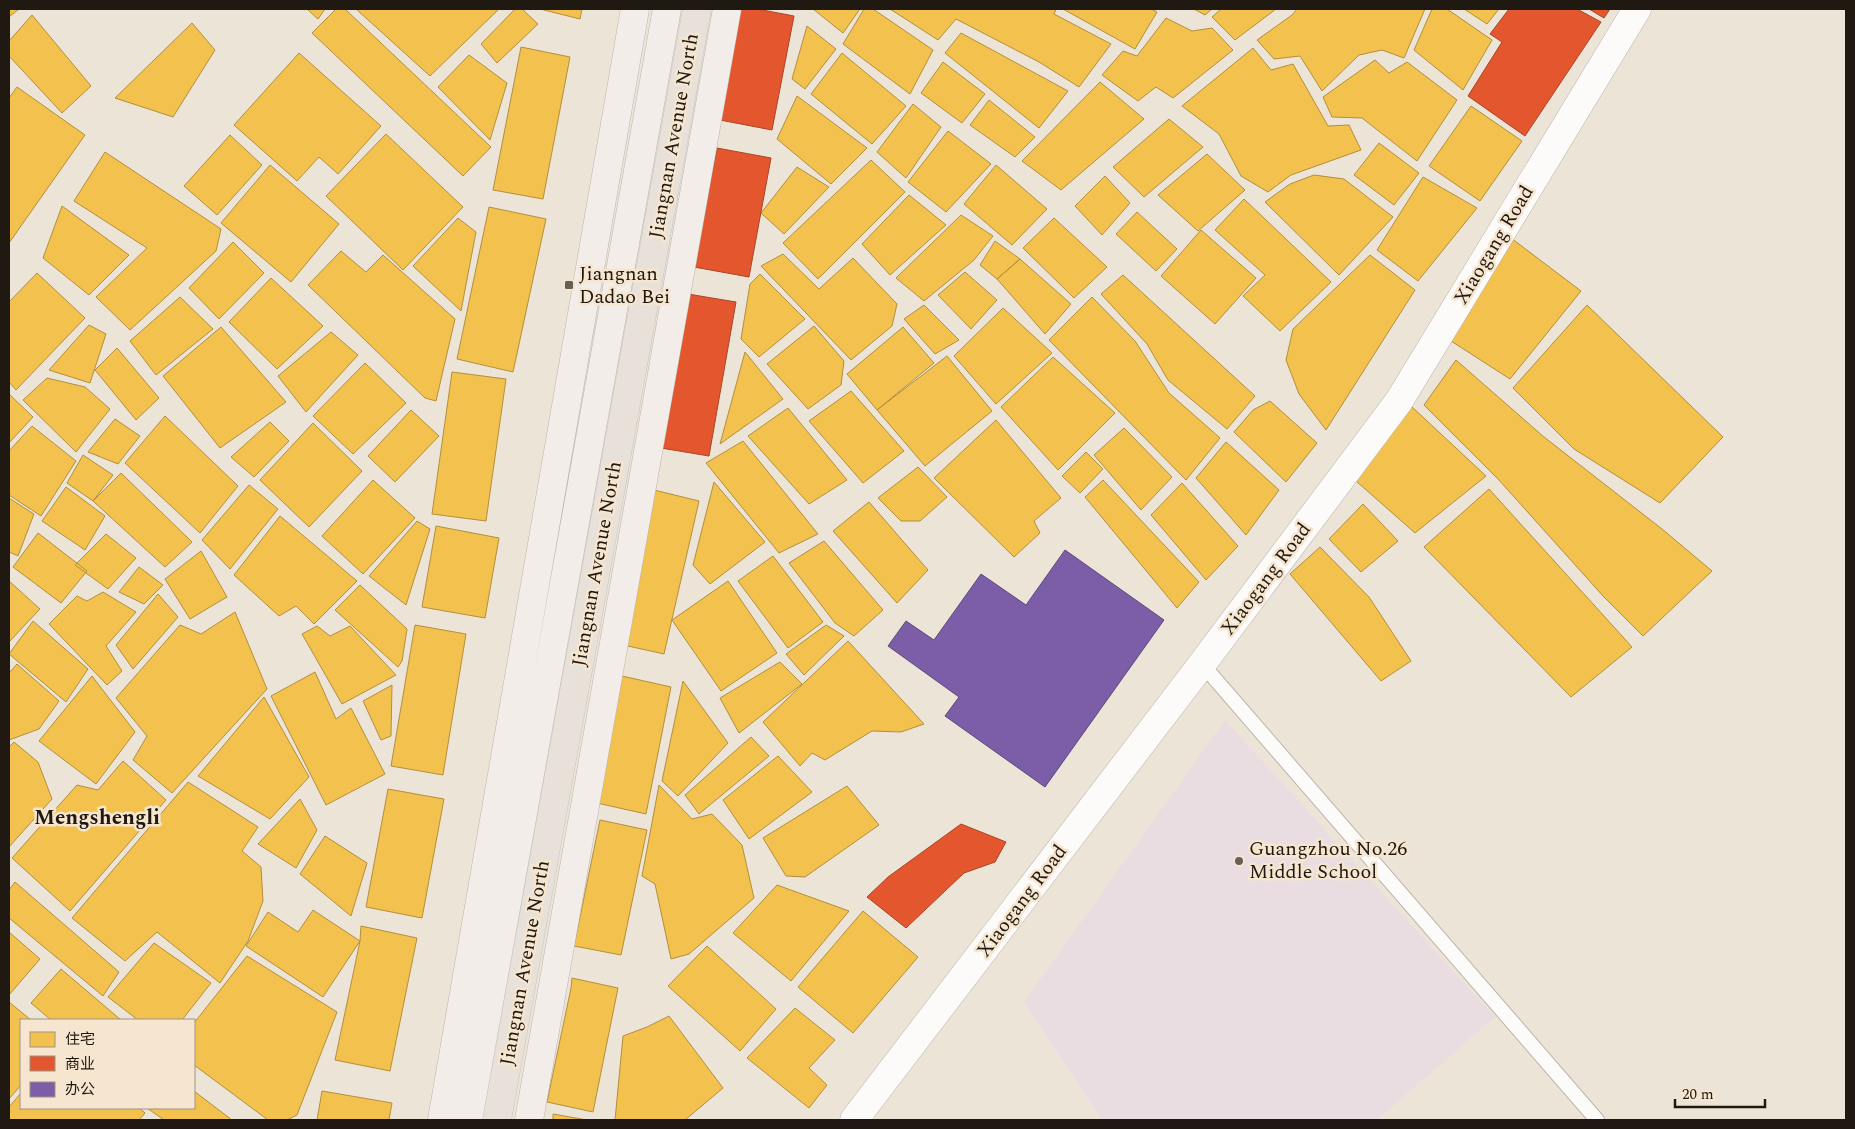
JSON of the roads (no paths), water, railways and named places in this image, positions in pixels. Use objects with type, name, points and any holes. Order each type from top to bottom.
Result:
[{"type":"main road","points":[[442,1120],[635,9]]},
{"type":"main road","name":"Jiangnan Avenue North","points":[[468,1120],[667,9]]},
{"type":"main road","name":"Jiangnan Avenue North","points":[[497,1120],[697,9]]},
{"type":"main road","points":[[529,1120],[727,9]]},
{"type":"street","name":"Xiaogang Road","points":[[854,1120],[1202,664],[1399,401],[1637,9]]},
{"type":"lane","points":[[1202,664],[1597,1120]]},
{"type":"place","name":"Jiangnan Dadao Bei","points":[[569,285]]},
{"type":"place","name":"Guangzhou No.26 Middle School","points":[[1239,861]]},
{"type":"district","name":"Mengshengli","points":[[97,818]]}]
